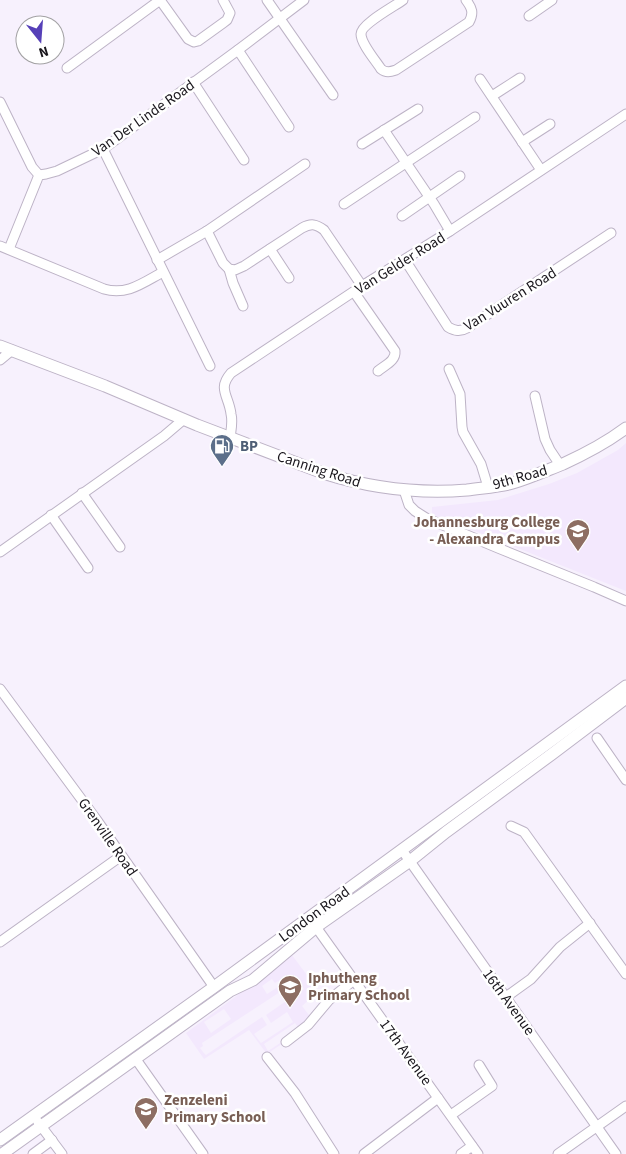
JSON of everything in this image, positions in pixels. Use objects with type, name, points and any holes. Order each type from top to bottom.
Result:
[{"type":"main road","name":"Canning Road","points":[[0,346],[105,386],[230,438],[338,478],[371,486],[404,490]]},
{"type":"main road","name":"9th Road","points":[[404,490],[458,490],[508,484],[581,456],[626,428]]},
{"type":"main road","name":"London Road","points":[[0,1140],[214,987],[626,686]]},
{"type":"main road","name":"London Road","points":[[2,1154],[230,991],[253,980],[316,927],[410,861],[626,698]]},
{"type":"street","points":[[68,68],[160,0],[188,39],[194,42],[201,40],[227,20],[230,13],[223,0]]},
{"type":"street","points":[[267,0],[333,95]]},
{"type":"street","name":"Van Der Linde Road","points":[[39,175],[57,171],[103,149],[304,0]]},
{"type":"street","points":[[403,0],[368,24],[362,31],[365,44],[384,71],[392,72],[396,70],[469,22],[472,14],[470,5],[466,0]]},
{"type":"street","points":[[529,16],[552,0]]},
{"type":"street","points":[[238,50],[288,127]]},
{"type":"street","points":[[492,96],[520,78]]},
{"type":"street","points":[[480,79],[541,170]]},
{"type":"street","points":[[193,82],[244,160]]},
{"type":"street","points":[[0,102],[32,167],[39,175],[4,247],[104,289],[116,292],[134,287],[163,272]]},
{"type":"street","points":[[362,144],[418,109]]},
{"type":"street","name":"Van Gelder Road","points":[[230,438],[232,415],[224,392],[224,383],[229,375],[626,114]]},
{"type":"street","points":[[344,204],[475,118]]},
{"type":"street","points":[[522,142],[550,124]]},
{"type":"street","points":[[384,130],[450,231]]},
{"type":"street","points":[[103,149],[210,366]]},
{"type":"street","points":[[157,260],[207,231],[304,164]]},
{"type":"street","points":[[402,216],[460,176]]},
{"type":"street","points":[[229,269],[235,270],[240,268],[302,228],[316,225],[324,230],[395,351],[394,359],[378,370]]},
{"type":"street","points":[[207,231],[223,263],[229,269],[243,306]]},
{"type":"street","name":"Van Vuuren Road","points":[[405,260],[448,327],[462,331],[612,233]]},
{"type":"street","points":[[270,249],[289,278]]},
{"type":"street","points":[[0,360],[12,350]]},
{"type":"street","points":[[449,369],[460,394],[463,432],[481,464],[488,487]]},
{"type":"street","points":[[535,396],[545,439],[560,465]]},
{"type":"street","points":[[0,552],[184,420]]},
{"type":"street","points":[[404,490],[415,511],[426,518],[626,601]]},
{"type":"street","points":[[82,493],[120,547]]},
{"type":"street","points":[[51,515],[88,568]]},
{"type":"street","name":"Grenville Road","points":[[0,688],[90,811],[214,987]]},
{"type":"street","points":[[597,738],[626,780]]},
{"type":"street","points":[[511,826],[524,832],[626,974]]},
{"type":"street","name":"16th Avenue","points":[[402,850],[500,992],[506,997],[616,1154]]},
{"type":"street","points":[[0,942],[121,856]]},
{"type":"street","points":[[506,997],[531,979],[560,947],[590,923]]},
{"type":"street","name":"17th Avenue","points":[[316,927],[478,1154]]},
{"type":"street","points":[[286,1042],[308,1026],[329,1000],[354,980]]},
{"type":"street","points":[[267,1057],[295,1093],[334,1154]]},
{"type":"street","points":[[136,1058],[203,1154]]},
{"type":"street","points":[[451,1115],[492,1086],[479,1066]]},
{"type":"street","points":[[364,1154],[438,1098]]},
{"type":"street","points":[[558,1154],[626,1106]]},
{"type":"street","points":[[34,1116],[62,1154]]},
{"type":"street","points":[[32,1154],[52,1140]]},
{"type":"street","points":[[461,1154],[472,1146]]},
{"type":"shaded area","name":"Johannesburg College - Alexandra Campus","points":[[626,443],[626,591],[432,514],[432,507],[498,500],[549,484],[577,473],[618,450]]},
{"type":"shaded area","name":"Iphutheng Primary School","points":[[292,955],[327,1002],[301,1031],[267,1054],[249,1030],[204,1059],[186,1033]],"holes":[[[296,978],[304,989],[295,996],[287,985]],[[272,979],[275,983],[278,981],[281,985],[267,994],[262,986]],[[283,990],[289,999],[266,1015],[271,1023],[287,1012],[293,1022],[261,1043],[254,1034],[267,1025],[262,1017],[206,1055],[200,1048],[203,1046],[202,1043]],[[312,997],[320,1005],[309,1015],[302,1006]],[[224,1009],[231,1019],[211,1033],[204,1022]],[[295,1023],[300,1030],[268,1051],[264,1044]]]},
{"type":"place","name":"BP","points":[[222,467]]},
{"type":"place","name":"Johannesburg College - Alexandra Campus","points":[[578,552]]},
{"type":"place","name":"Iphutheng Primary School","points":[[290,1008]]},
{"type":"place","name":"Zenzeleni Primary School","points":[[146,1130]]}]
